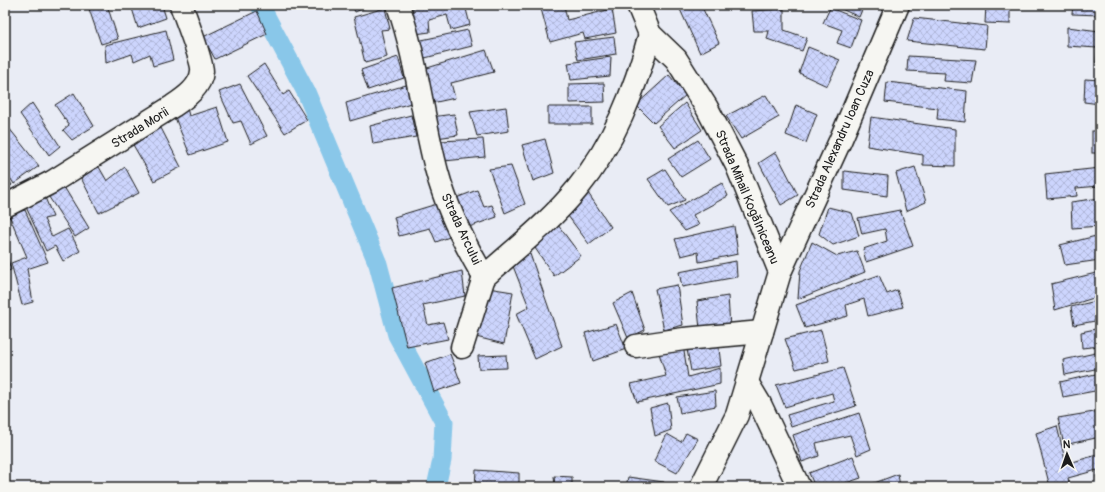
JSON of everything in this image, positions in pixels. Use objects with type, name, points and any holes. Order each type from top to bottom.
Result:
[{"type":"street","name":"Strada Morii","points":[[5,206],[52,182],[190,94],[198,83],[202,70],[181,5]]},
{"type":"street","name":"Strada Arcului","points":[[398,5],[416,69],[437,173],[451,213],[470,253],[484,277],[560,207],[576,190],[606,146],[628,103],[650,34]]},
{"type":"street","name":"Strada Mihail Kogălniceanu","points":[[638,5],[650,34],[676,59],[707,108],[737,166],[780,272],[748,384],[737,415],[701,487]]},
{"type":"street","name":"Strada Alexandru Ioan Cuza","points":[[780,272],[822,181],[898,5]]},
{"type":"street","points":[[462,347],[484,277]]},
{"type":"street","points":[[636,346],[684,338],[762,332]]},
{"type":"street","points":[[748,384],[760,404],[799,487]]},
{"type":"building","points":[[107,5],[118,39],[101,44],[89,9]]},
{"type":"building","points":[[131,5],[162,5],[166,18],[138,28]]},
{"type":"building","points":[[352,5],[372,5],[355,12]]},
{"type":"building","points":[[425,5],[465,5],[470,25],[451,30],[447,15],[429,20],[430,32],[415,34],[408,10]]},
{"type":"building","points":[[540,5],[564,5],[567,20],[612,9],[616,33],[585,39],[583,33],[550,42]]},
{"type":"building","points":[[678,5],[701,5],[719,43],[700,53]]},
{"type":"building","points":[[758,5],[778,5],[759,8]]},
{"type":"building","points":[[838,5],[864,5],[859,17],[837,7]]},
{"type":"building","points":[[986,5],[1010,5],[1010,24],[985,23]]},
{"type":"building","points":[[1073,5],[1100,5],[1100,15],[1072,14]]},
{"type":"building","points":[[385,8],[390,29],[381,30],[387,57],[365,63],[354,17]]},
{"type":"building","points":[[830,8],[861,20],[851,48],[837,43],[842,30],[823,23]]},
{"type":"building","points":[[784,9],[784,30],[807,38],[802,51],[767,39],[769,31],[754,31],[752,11]]},
{"type":"building","points":[[257,11],[267,34],[215,59],[203,37]]},
{"type":"building","points":[[914,18],[987,26],[985,49],[907,41]]},
{"type":"building","points":[[1067,27],[1100,31],[1100,63],[1096,63],[1097,48],[1067,46]]},
{"type":"building","points":[[166,30],[173,60],[153,66],[150,54],[134,61],[132,54],[106,63],[105,45]]},
{"type":"building","points":[[468,30],[472,46],[421,59],[417,41]]},
{"type":"building","points":[[614,37],[616,54],[578,60],[574,42]]},
{"type":"building","points":[[808,47],[840,60],[827,86],[799,73]]},
{"type":"building","points":[[486,50],[494,72],[451,83],[455,98],[432,103],[424,69]]},
{"type":"building","points":[[908,56],[976,60],[972,83],[944,81],[945,73],[907,71]]},
{"type":"building","points":[[398,57],[404,78],[368,90],[361,70]]},
{"type":"building","points":[[611,57],[610,76],[571,80],[568,63]]},
{"type":"building","points":[[264,64],[283,95],[289,91],[307,120],[285,133],[247,76]]},
{"type":"building","points":[[669,75],[686,95],[654,123],[636,105]]},
{"type":"building","points":[[1085,79],[1100,80],[1100,104],[1084,102]]},
{"type":"building","points":[[887,82],[967,91],[965,122],[937,119],[938,108],[885,102]]},
{"type":"building","points":[[604,83],[605,102],[569,103],[569,84]]},
{"type":"building","points":[[240,84],[267,136],[251,144],[241,121],[233,123],[219,92]]},
{"type":"building","points":[[406,85],[411,103],[350,121],[346,103]]},
{"type":"building","points":[[74,93],[94,126],[72,140],[63,130],[69,125],[55,105]]},
{"type":"building","points":[[766,95],[779,117],[741,139],[726,116]]},
{"type":"building","points":[[32,103],[60,146],[49,155],[20,114]]},
{"type":"building","points":[[685,103],[702,130],[675,148],[658,126]]},
{"type":"building","points":[[796,105],[817,114],[806,143],[786,135]]},
{"type":"building","points":[[217,107],[228,142],[190,155],[174,115],[187,108],[189,116]]},
{"type":"building","points":[[506,107],[509,131],[477,136],[470,112]]},
{"type":"building","points":[[548,107],[592,107],[592,124],[548,124]]},
{"type":"building","points":[[454,114],[458,135],[436,138],[431,117]]},
{"type":"building","points":[[411,115],[416,137],[373,144],[370,126]]},
{"type":"building","points":[[871,117],[955,129],[955,166],[923,165],[923,155],[867,146]]},
{"type":"building","points":[[5,123],[39,166],[14,184],[5,170]]},
{"type":"building","points":[[160,126],[181,167],[154,181],[132,143]]},
{"type":"building","points":[[1092,131],[1100,131],[1100,153],[1092,153]]},
{"type":"building","points":[[483,139],[485,157],[444,161],[439,141]]},
{"type":"building","points":[[545,139],[554,173],[533,181],[522,145]]},
{"type":"building","points":[[698,140],[710,159],[681,177],[668,159]]},
{"type":"building","points":[[776,152],[798,195],[781,205],[759,163]]},
{"type":"building","points":[[511,166],[525,204],[505,213],[489,169]]},
{"type":"building","points":[[99,167],[107,181],[125,167],[139,193],[99,213],[80,176]]},
{"type":"building","points":[[915,167],[926,202],[906,211],[896,173]]},
{"type":"building","points":[[1100,168],[1100,186],[1076,188],[1077,196],[1047,199],[1045,174]]},
{"type":"building","points":[[665,169],[685,200],[668,207],[648,179]]},
{"type":"building","points":[[844,171],[888,176],[887,196],[844,190]]},
{"type":"building","points":[[5,175],[12,185],[5,189]]},
{"type":"building","points":[[61,182],[89,228],[75,237],[45,191]]},
{"type":"building","points":[[722,183],[728,196],[693,215],[699,225],[685,231],[669,212]]},
{"type":"building","points":[[477,190],[484,207],[492,205],[497,217],[469,227],[456,198]]},
{"type":"building","points":[[586,190],[611,227],[589,244],[565,212]]},
{"type":"building","points":[[44,195],[53,217],[44,219],[52,237],[68,229],[80,251],[63,261],[55,246],[46,251],[26,207]]},
{"type":"building","points":[[1100,198],[1100,226],[1072,228],[1071,202]]},
{"type":"building","points":[[440,203],[452,236],[436,242],[430,228],[399,236],[394,217]]},
{"type":"building","points":[[828,207],[852,213],[859,236],[833,245],[819,234]]},
{"type":"building","points":[[25,210],[48,262],[27,269],[33,302],[22,305],[11,263],[27,257],[9,215]]},
{"type":"building","points":[[900,210],[913,246],[866,262],[863,249],[887,241],[885,229],[862,234],[858,218]]},
{"type":"building","points":[[558,225],[581,256],[554,276],[535,248]]},
{"type":"building","points":[[734,226],[738,254],[699,262],[698,252],[681,256],[675,239]]},
{"type":"building","points":[[1100,235],[1100,260],[1065,265],[1060,245]]},
{"type":"building","points":[[812,242],[837,256],[857,251],[865,272],[798,299],[800,271]]},
{"type":"building","points":[[5,248],[11,270],[5,272]]},
{"type":"building","points":[[530,254],[562,346],[535,359],[516,314],[529,307],[511,261]]},
{"type":"building","points":[[736,261],[737,277],[682,287],[679,272]]},
{"type":"building","points":[[462,271],[465,296],[423,305],[428,325],[443,322],[448,339],[407,347],[392,288]]},
{"type":"building","points":[[1100,272],[1100,296],[1055,310],[1051,284]]},
{"type":"building","points":[[879,275],[887,294],[897,290],[903,307],[868,316],[864,299],[846,305],[848,316],[805,328],[796,305]]},
{"type":"building","points":[[677,285],[683,325],[664,330],[655,289]]},
{"type":"building","points":[[488,288],[513,292],[504,344],[476,337]]},
{"type":"building","points":[[632,293],[645,330],[628,338],[613,303]]},
{"type":"building","points":[[728,296],[730,328],[700,329],[697,301]]},
{"type":"building","points":[[1100,300],[1100,320],[1074,325],[1071,307]]},
{"type":"building","points":[[616,324],[626,349],[593,361],[585,333]]},
{"type":"building","points":[[1100,328],[1100,346],[1082,348],[1081,332]]},
{"type":"building","points":[[821,330],[829,361],[796,369],[785,339]]},
{"type":"building","points":[[718,340],[721,366],[691,371],[686,344]]},
{"type":"building","points":[[683,345],[688,377],[720,368],[720,384],[637,402],[631,384],[666,376],[658,350]]},
{"type":"building","points":[[1100,352],[1100,368],[1065,375],[1063,360]]},
{"type":"building","points":[[450,354],[461,383],[434,392],[425,363]]},
{"type":"building","points":[[506,355],[507,368],[479,369],[478,356]]},
{"type":"building","points":[[843,368],[856,406],[791,427],[787,415],[834,401],[832,393],[785,407],[776,385]]},
{"type":"building","points":[[1100,373],[1100,390],[1063,397],[1060,382]]},
{"type":"building","points":[[715,391],[716,406],[680,413],[677,397]]},
{"type":"building","points":[[668,403],[671,430],[655,436],[650,408]]},
{"type":"building","points":[[1100,411],[1100,437],[1064,445],[1058,418]]},
{"type":"building","points":[[859,413],[871,449],[857,455],[850,435],[816,443],[819,456],[802,462],[793,435]]},
{"type":"building","points":[[1057,426],[1066,464],[1100,454],[1100,477],[1097,478],[1097,470],[1068,478],[1070,487],[1050,487],[1036,433]]},
{"type":"building","points":[[686,433],[698,439],[677,473],[654,461],[667,434],[681,442]]},
{"type":"building","points":[[853,456],[861,478],[834,487],[815,487],[809,473]]},
{"type":"building","points":[[476,470],[519,473],[519,487],[475,487]]},
{"type":"building","points":[[898,474],[900,487],[864,487]]},
{"type":"building","points":[[554,476],[572,477],[572,487],[555,487]]},
{"type":"building","points":[[628,477],[664,482],[663,487],[626,487]]},
{"type":"building","points":[[441,484],[455,487],[440,487]]},
{"type":"waterway","points":[[260,5],[306,92],[378,264],[397,335],[444,422],[442,460],[436,487]]}]
